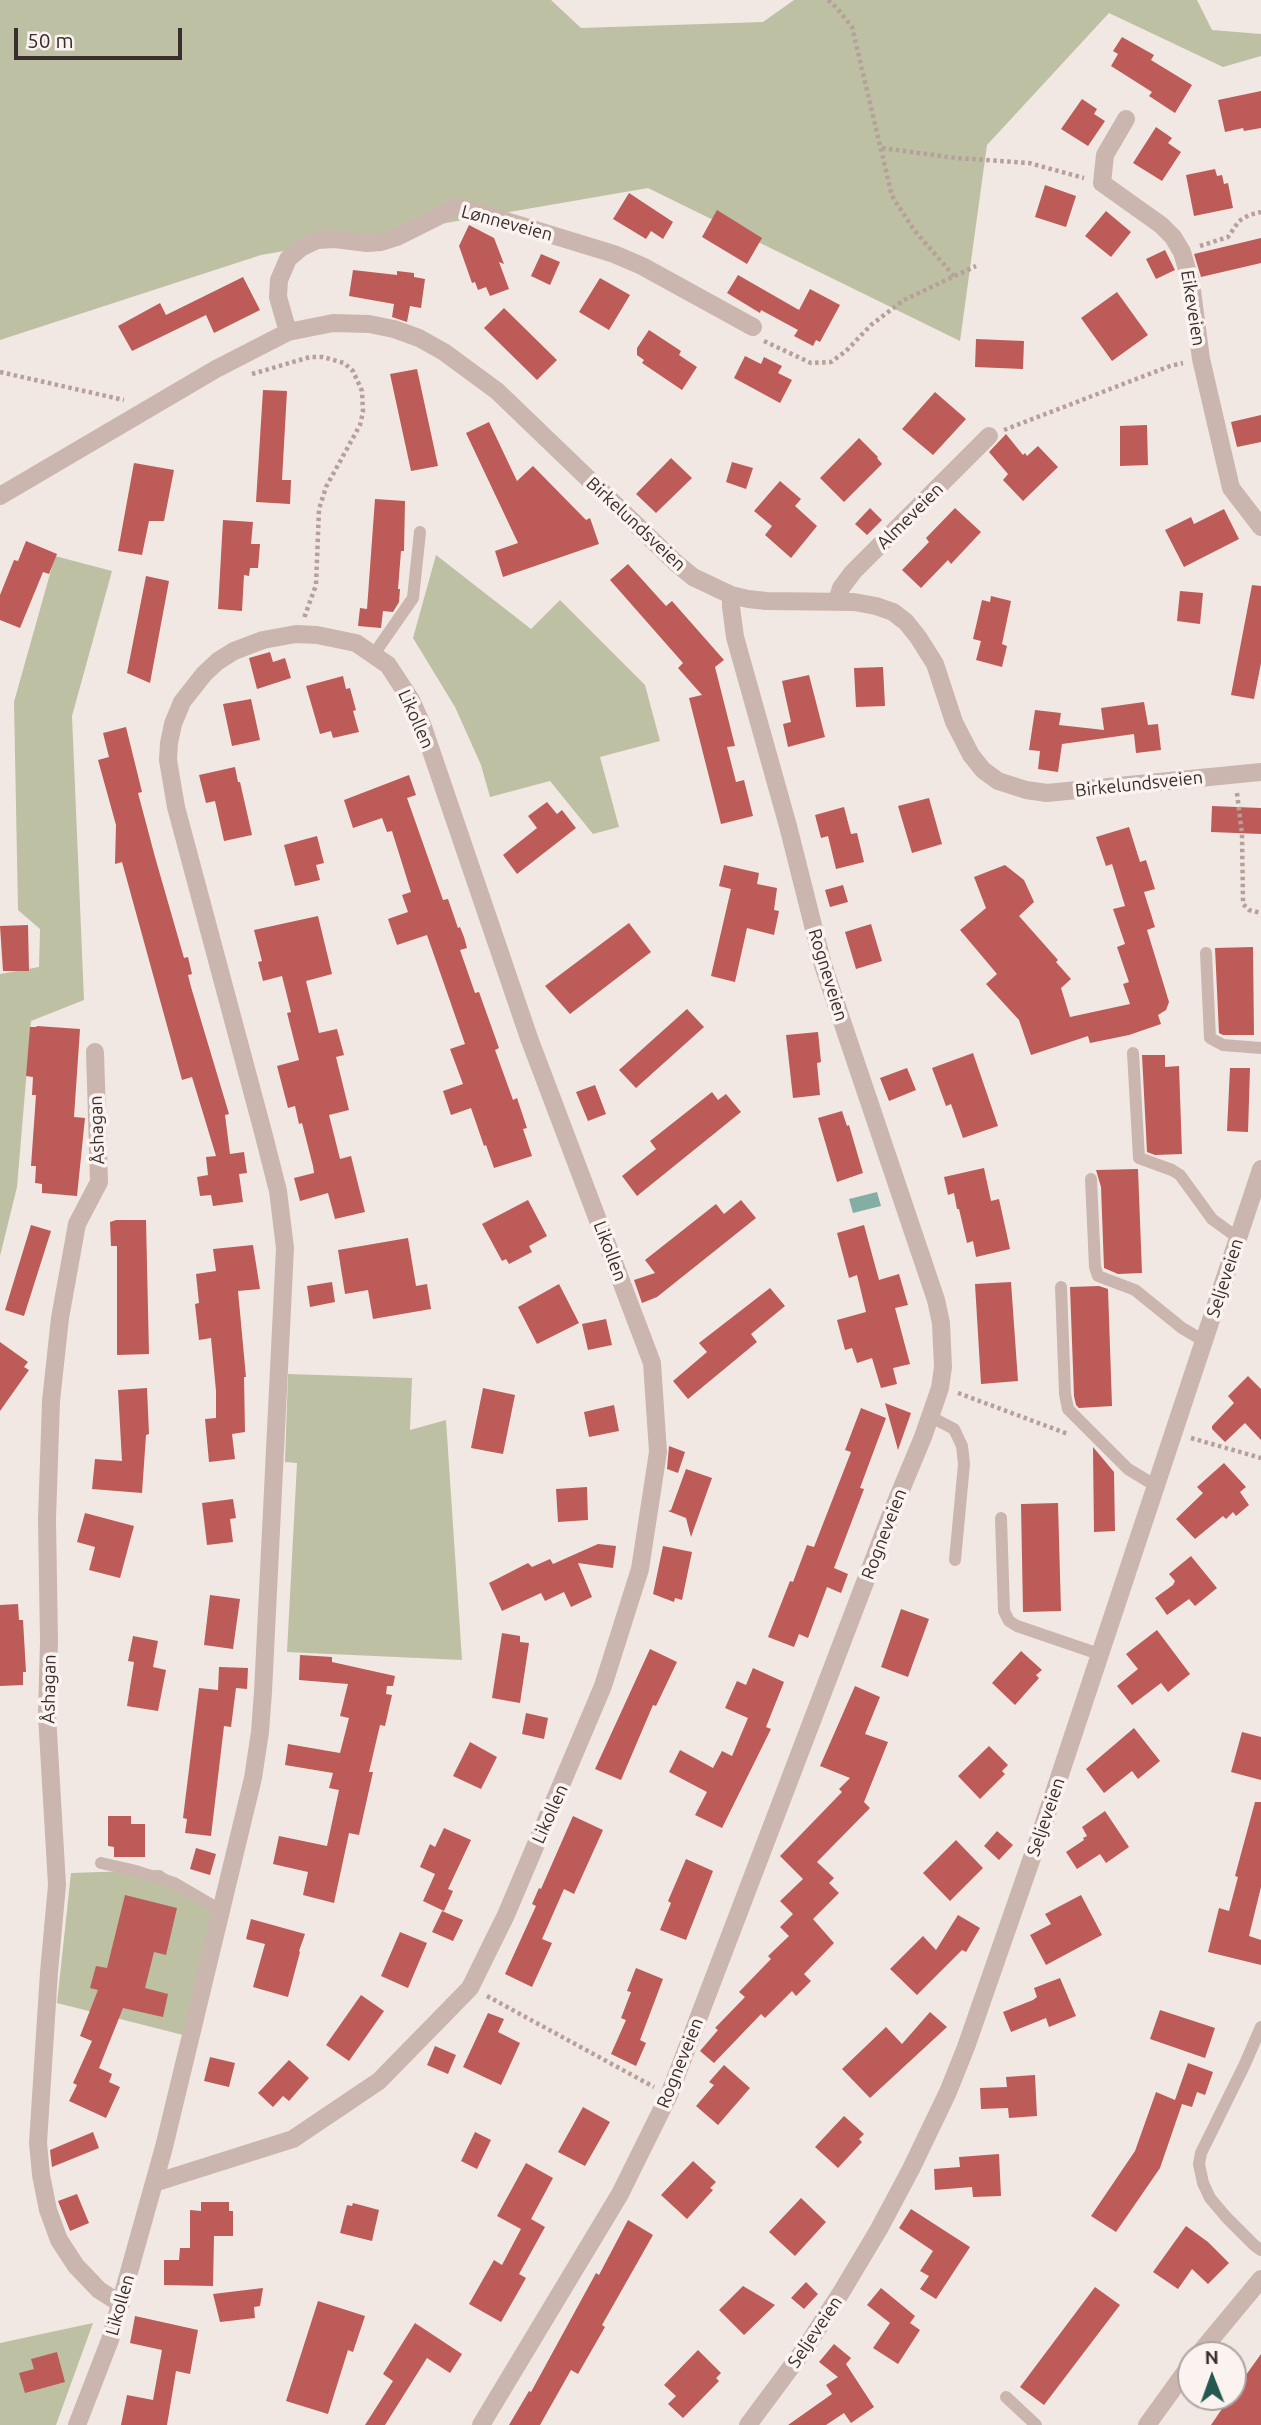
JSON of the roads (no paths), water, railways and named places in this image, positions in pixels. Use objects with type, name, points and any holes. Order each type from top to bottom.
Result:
[{"type":"street","name":"Eikeveien","points":[[1126,118],[1105,155],[1102,183],[1161,225],[1182,252],[1191,283],[1200,359],[1231,488],[1261,527]]},
{"type":"street","name":"Lønneveien","points":[[288,332],[278,297],[279,281],[288,259],[302,247],[317,240],[381,242],[397,237],[453,209],[467,209],[642,265],[753,327]]},
{"type":"street","name":"Birkelundsveien","points":[[0,496],[216,369],[288,332],[333,323],[369,324],[394,329],[419,338],[444,352],[497,391],[676,564],[693,577],[732,595],[766,601],[838,601],[876,606],[893,612],[906,622],[935,664],[954,722],[971,755],[983,770],[998,781],[1047,793],[1261,772]]},
{"type":"street","name":"Almeveien","points":[[838,601],[841,588],[853,572],[989,436]]},
{"type":"street","name":"Rogneveien","points":[[481,2425],[620,2194],[668,2095],[931,1417],[943,1367],[941,1334],[933,1291],[823,965],[788,826],[735,637],[732,595]]},
{"type":"street","name":"Likollen","points":[[77,2425],[106,2353],[154,2183],[222,1911],[253,1777],[260,1732],[285,1248],[278,1191],[176,807],[168,760],[173,724],[182,702],[204,674],[234,650],[263,640],[296,634],[337,638],[356,643],[388,666],[411,699],[423,727],[529,1038],[652,1363],[658,1452],[640,1569],[603,1686],[511,1903],[470,1988],[379,2081],[293,2139],[154,2183]]},
{"type":"street","name":"Åshagan","points":[[95,1052],[99,1182],[77,1224],[60,1318],[51,1401],[47,1519],[47,1715],[57,1885],[38,2143],[48,2210],[59,2240],[76,2266],[100,2290],[121,2304]]},
{"type":"street","name":"Seljeveien","points":[[748,2425],[806,2347],[842,2291],[898,2193],[948,2092],[966,2048],[1044,1826],[1261,1169]]},
{"type":"street","points":[[1210,2341],[1261,2279]]},
{"type":"street","points":[[1147,2425],[1177,2383]]},
{"type":"lane","points":[[374,654],[413,598],[420,532]]},
{"type":"lane","points":[[1206,953],[1210,1038],[1223,1045],[1261,1048]]},
{"type":"lane","points":[[1133,1053],[1139,1158],[1180,1175],[1212,1219],[1238,1238]]},
{"type":"lane","points":[[1091,1179],[1095,1267],[1098,1276],[1135,1290],[1182,1328],[1204,1341]]},
{"type":"lane","points":[[1061,1287],[1065,1394],[1068,1409],[1128,1469],[1156,1486]]},
{"type":"lane","points":[[931,1417],[954,1429],[962,1446],[963,1476],[955,1560]]},
{"type":"lane","points":[[1002,1518],[1004,1611],[1009,1621],[1099,1654]]},
{"type":"lane","points":[[101,1863],[174,1883],[222,1911]]},
{"type":"lane","points":[[1261,2027],[1200,2154],[1199,2164],[1203,2183],[1210,2197],[1261,2250]]},
{"type":"lane","points":[[1006,2397],[1036,2425]]},
{"type":"water","points":[[877,1192],[881,1206],[853,1213],[849,1199]]}]
